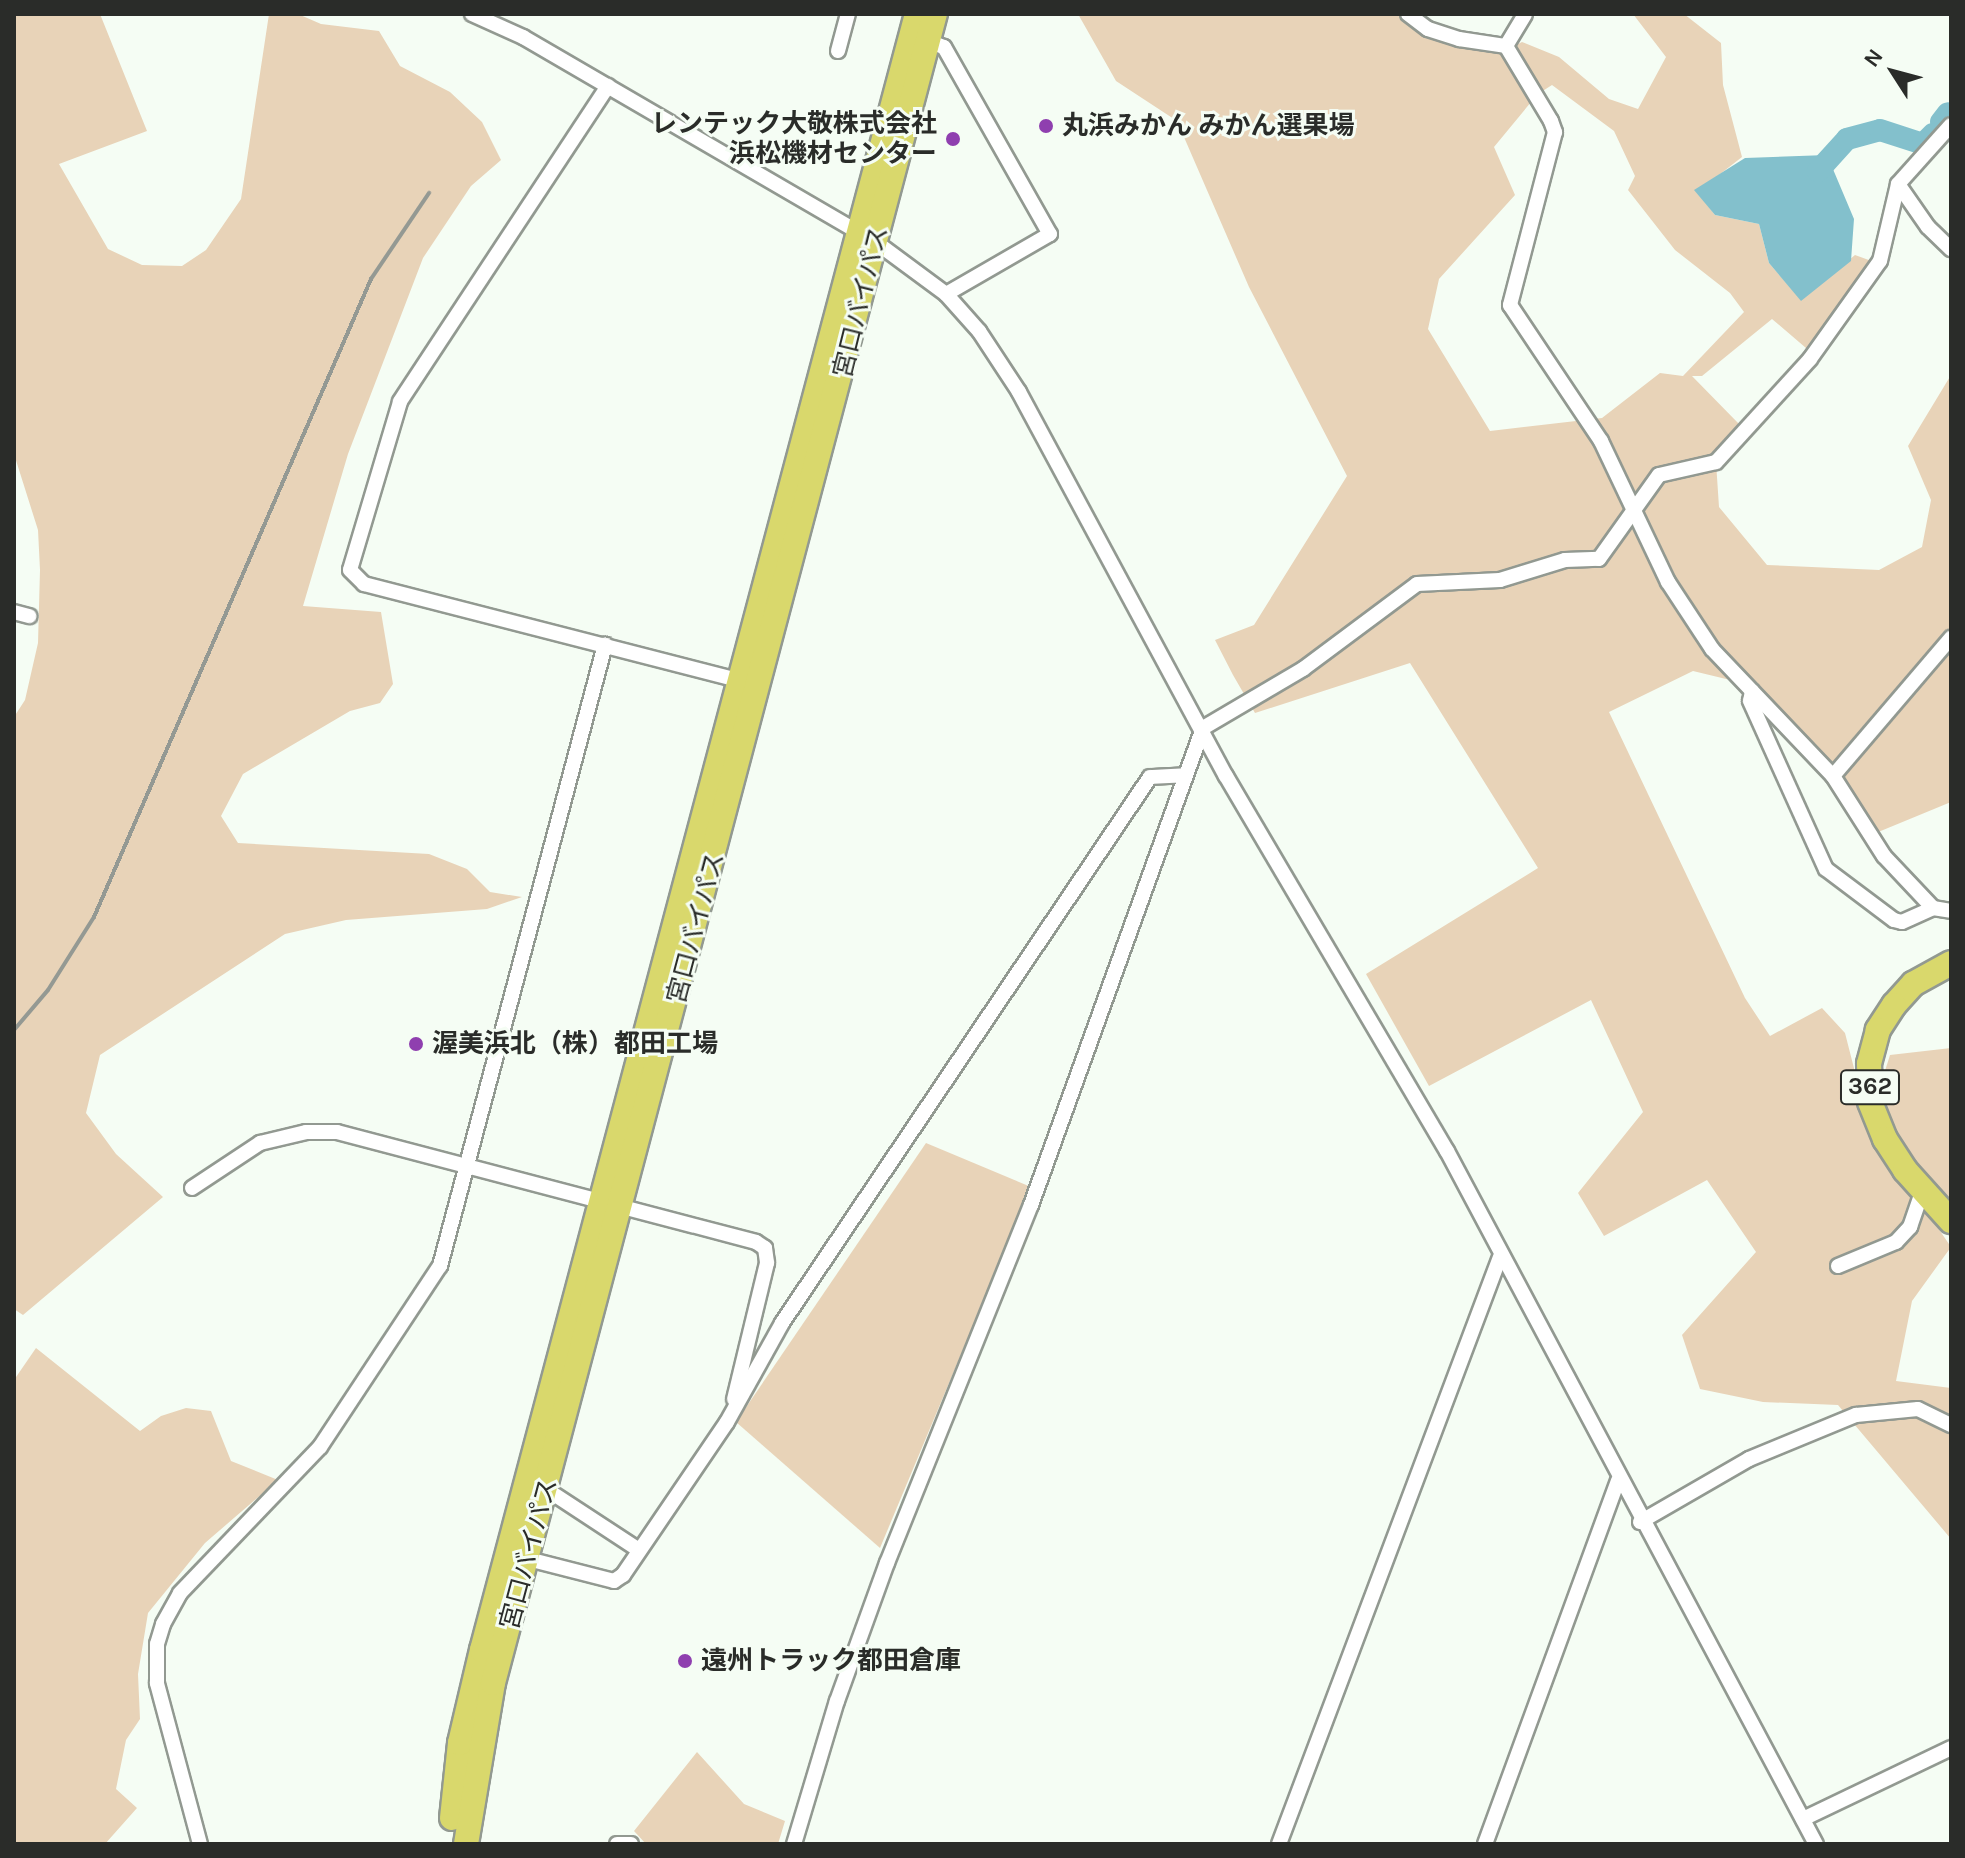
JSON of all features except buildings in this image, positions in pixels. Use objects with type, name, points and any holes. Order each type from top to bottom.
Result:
[{"type":"highway","name":"宮口バイパス","points":[[450,1844],[460,1743],[611,1204],[868,237],[917,14]]},
{"type":"highway","name":"宮口バイパス","points":[[466,1844],[488,1704],[546,1489],[611,1204],[739,680],[935,14]]},
{"type":"highway","name":"362","points":[[1951,963],[1913,984],[1894,1005],[1878,1030],[1869,1064],[1870,1102],[1885,1139],[1951,1221]]},
{"type":"street","points":[[472,14],[608,86],[868,237],[946,294],[979,331],[1019,392],[1203,728],[1447,1151],[1618,1481],[1816,1844]]},
{"type":"street","points":[[838,51],[848,14]]},
{"type":"street","points":[[1408,14],[1449,36],[1506,46]]},
{"type":"street","points":[[1506,46],[1525,14]]},
{"type":"street","points":[[928,41],[944,47],[1050,234],[946,294]]},
{"type":"street","points":[[1506,46],[1555,132],[1510,305],[1601,441],[1668,582],[1692,620],[1752,691],[1833,776],[1884,856],[1933,908]]},
{"type":"street","points":[[608,86],[400,402],[350,570],[364,584],[739,680]]},
{"type":"street","points":[[799,1842],[837,1701],[924,1464],[1031,1205],[1112,970],[1146,894],[1183,775],[1203,728],[1323,656],[1417,584],[1500,580],[1553,563],[1599,559],[1633,506],[1659,475],[1716,462],[1810,359],[1880,261],[1898,184],[1951,125]]},
{"type":"street","points":[[1898,184],[1928,227],[1951,249]]},
{"type":"street","points":[[14,612],[29,616]]},
{"type":"street","points":[[1833,776],[1951,638]]},
{"type":"street","points":[[200,1844],[157,1683],[163,1624],[180,1593],[320,1447],[440,1266],[605,645]]},
{"type":"street","points":[[1752,691],[1750,701],[1826,869],[1894,920],[1902,922],[1933,908],[1951,911]]},
{"type":"street","points":[[528,1559],[614,1581],[639,1550],[730,1417],[782,1323],[1150,777],[1183,775]]},
{"type":"street","points":[[192,1188],[240,1153],[306,1132],[352,1134],[467,1163],[765,1248],[767,1263],[730,1417]]},
{"type":"street","points":[[1838,1266],[1896,1242],[1910,1227],[1923,1190]]},
{"type":"street","points":[[1279,1844],[1500,1257]]},
{"type":"street","points":[[1640,1522],[1749,1459],[1856,1415],[1918,1409],[1951,1425]]},
{"type":"street","points":[[1485,1844],[1618,1481]]},
{"type":"street","points":[[546,1489],[639,1550]]},
{"type":"street","points":[[1732,1725],[1747,1721]]},
{"type":"street","points":[[1803,1819],[1951,1748]]},
{"type":"street","points":[[617,1844],[631,1844]]},
{"type":"shaded area","points":[[14,14],[100,14],[147,131],[59,164],[108,249],[142,265],[182,266],[206,250],[241,199],[269,14],[298,14],[321,24],[379,31],[400,66],[450,92],[482,122],[501,160],[471,186],[423,258],[348,454],[303,606],[381,612],[393,684],[380,703],[350,711],[243,774],[221,816],[238,843],[429,854],[467,869],[490,892],[522,897],[487,909],[346,920],[285,934],[100,1055],[86,1113],[116,1154],[163,1197],[23,1315],[14,1309],[14,717],[25,700],[38,643],[40,570],[38,530],[14,454]]},
{"type":"shaded area","points":[[1078,14],[1407,14],[1412,20],[1506,46],[1536,96],[1494,147],[1515,195],[1439,279],[1428,329],[1490,431],[1602,418],[1660,373],[1683,376],[1744,312],[1730,293],[1675,250],[1628,190],[1635,176],[1614,131],[1552,85],[1538,94],[1512,47],[1522,42],[1559,57],[1609,99],[1638,109],[1666,57],[1633,14],[1684,14],[1721,43],[1723,85],[1742,157],[1697,192],[1715,215],[1759,224],[1769,263],[1801,300],[1855,255],[1877,263],[1813,354],[1772,319],[1702,376],[1692,376],[1739,424],[1716,462],[1719,507],[1767,565],[1879,570],[1922,547],[1931,500],[1908,446],[1951,375],[1951,802],[1871,835],[1755,686],[1693,671],[1609,712],[1745,998],[1770,1036],[1822,1008],[1845,1033],[1869,1127],[1951,1247],[1912,1301],[1896,1381],[1951,1388],[1951,1539],[1838,1405],[1763,1402],[1700,1389],[1682,1335],[1756,1252],[1707,1180],[1604,1236],[1578,1193],[1643,1112],[1591,1000],[1429,1086],[1366,974],[1538,868],[1410,663],[1255,713],[1233,675],[1215,640],[1254,625],[1347,476],[1249,287],[1177,121],[1116,81]]},
{"type":"shaded area","points":[[1951,1048],[1951,1206],[1896,1140],[1878,1093],[1890,1055]]},
{"type":"shaded area","points":[[926,1143],[1031,1187],[880,1548],[736,1422]]},
{"type":"shaded area","points":[[36,1348],[140,1431],[161,1416],[186,1408],[211,1411],[231,1461],[278,1480],[205,1543],[148,1613],[138,1674],[140,1719],[126,1740],[116,1789],[137,1808],[105,1844],[14,1844],[14,1380]]},
{"type":"shaded area","points":[[697,1752],[744,1804],[785,1821],[778,1844],[646,1844],[634,1831]]},
{"type":"water","points":[[1827,155],[1854,219],[1851,261],[1801,301],[1769,263],[1759,224],[1715,215],[1694,190],[1745,158]]},
{"type":"waterway","points":[[1941,122],[1948,113]]},
{"type":"waterway","points":[[1818,171],[1847,139],[1880,130],[1923,144],[1933,134]]},
{"type":"railway","points":[[14,1030],[48,990],[94,917],[371,279],[429,193]]},
{"type":"place","name":"丸浜みかん みかん選果場","points":[[1046,126]]},
{"type":"place","name":"レンテック大敬株式会社 浜松機材センター","points":[[953,139]]},
{"type":"place","name":"渥美浜北（株）都田工場","points":[[416,1044]]},
{"type":"place","name":"遠州トラック都田倉庫","points":[[685,1661]]}]
